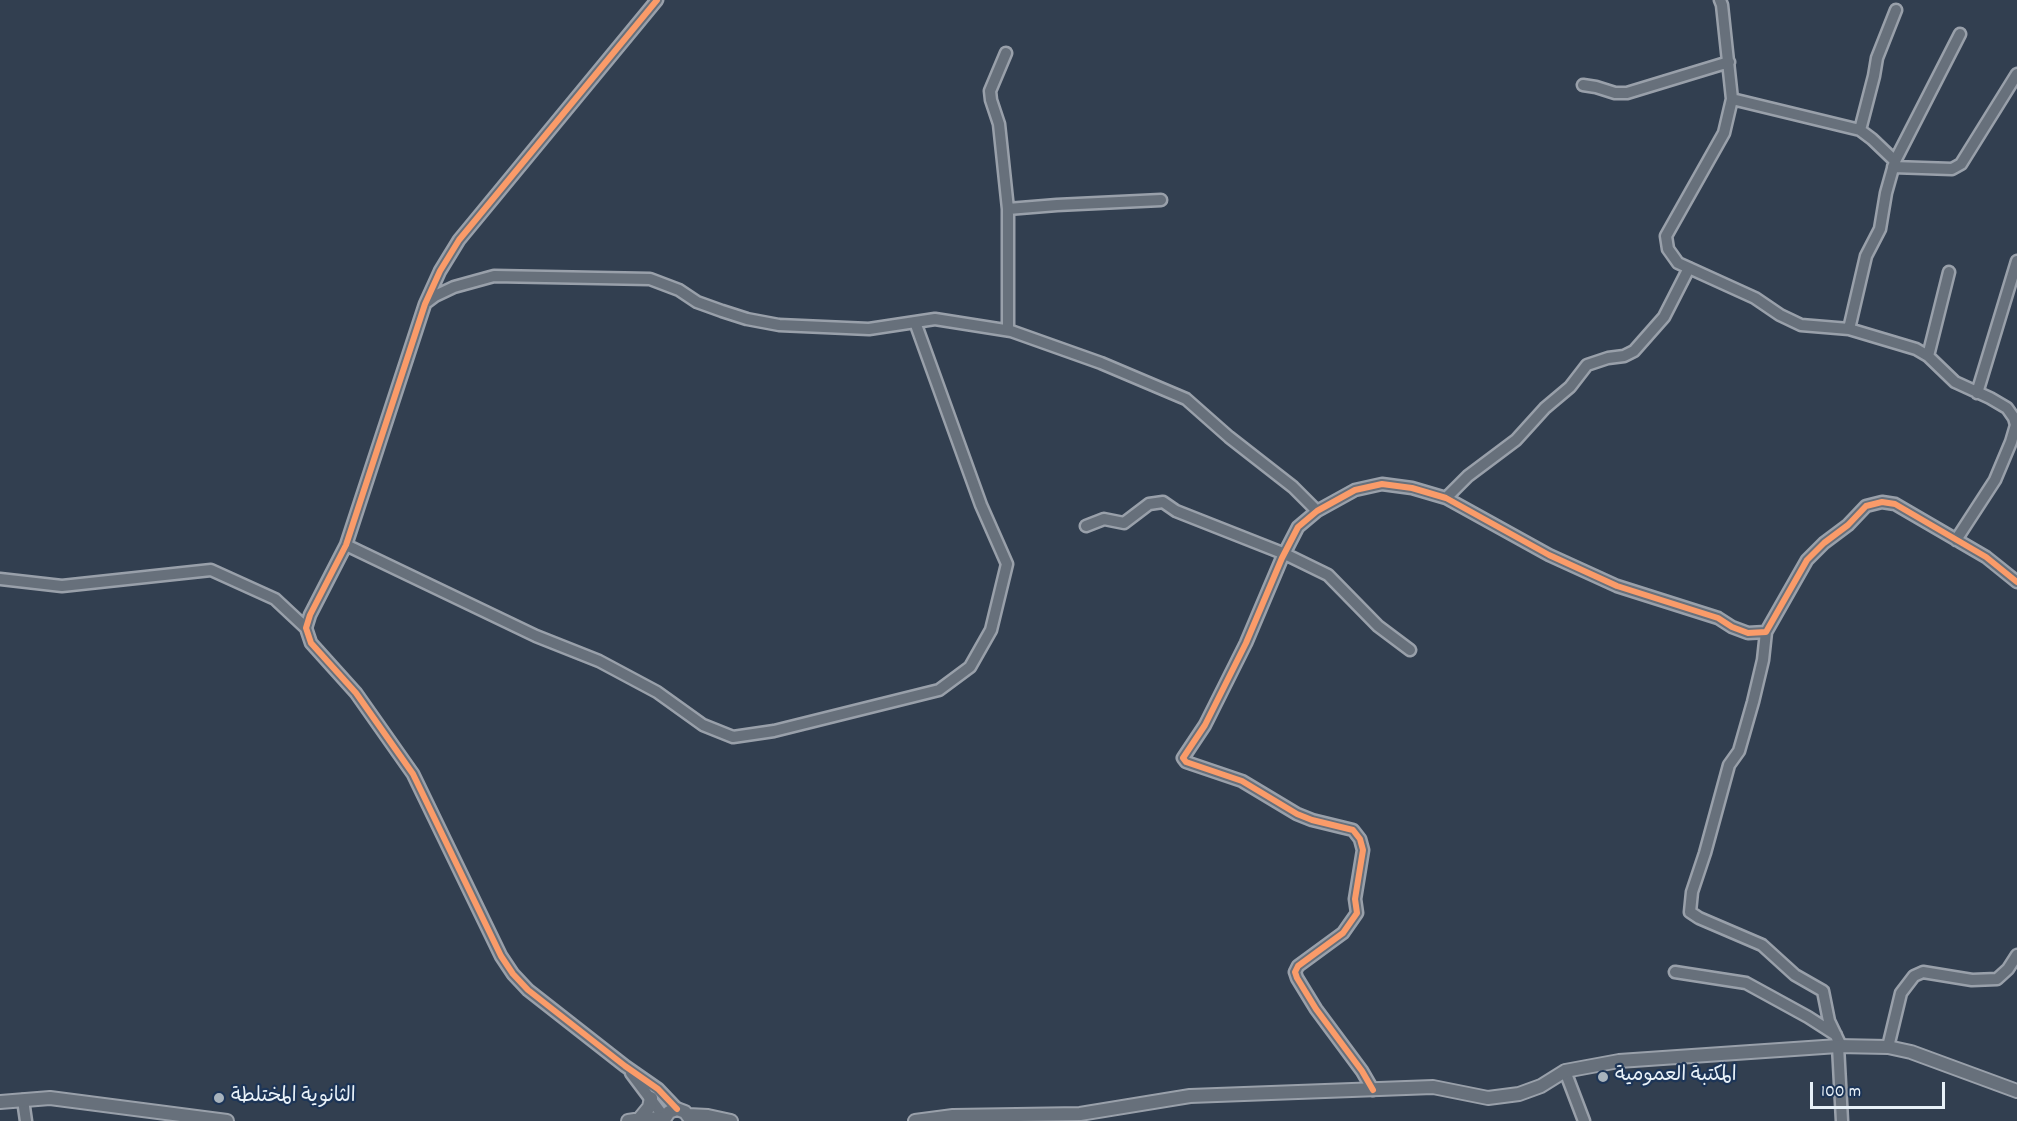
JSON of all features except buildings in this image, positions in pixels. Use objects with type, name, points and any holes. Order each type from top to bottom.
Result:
[{"type":"street","points":[[306,628],[310,615],[346,545],[425,304],[440,271],[465,232],[657,0]]},
{"type":"street","points":[[1720,0],[1732,99],[1724,133],[1666,236],[1668,249],[1678,263],[1755,298],[1780,315],[1801,325],[1849,329],[1916,349],[1928,356],[1955,382],[2007,408],[2016,425],[2011,442],[1995,480],[1956,540]]},
{"type":"street","points":[[1860,130],[1874,76],[1876,58],[1896,10]]},
{"type":"street","points":[[1849,329],[1866,256],[1880,229],[1894,164],[1960,34]]},
{"type":"street","points":[[1006,53],[990,91],[999,124],[1008,209],[1008,330]]},
{"type":"street","points":[[1583,85],[1615,93],[1627,93],[1729,62]]},
{"type":"street","points":[[1732,99],[1860,130],[1872,138],[1894,164],[1952,169],[1961,164],[2017,74]]},
{"type":"street","points":[[1008,209],[1057,204],[1161,200]]},
{"type":"street","points":[[1977,393],[2017,261]]},
{"type":"street","points":[[1446,498],[1468,476],[1516,440],[1545,408],[1570,387],[1587,365],[1608,358],[1624,356],[1634,351],[1664,317],[1689,268]]},
{"type":"street","points":[[440,271],[443,282],[453,287]]},
{"type":"street","points":[[1928,356],[1949,272]]},
{"type":"street","points":[[425,304],[453,287],[494,276],[650,279],[679,290],[697,302],[722,311],[747,319],[779,325],[869,329],[935,319],[1008,330],[1101,363],[1186,399],[1229,437],[1293,487],[1317,511]]},
{"type":"street","points":[[346,545],[536,636],[599,661],[657,692],[703,725],[733,737],[774,731],[939,690],[970,667],[991,630],[1007,564],[981,505],[915,322]]},
{"type":"street","points":[[1373,1090],[1362,1071],[1316,1010],[1295,972],[1298,966],[1343,933],[1357,913],[1355,898],[1363,850],[1360,840],[1353,830],[1297,814],[1242,781],[1186,762],[1183,758],[1205,725],[1241,654],[1298,527],[1317,511],[1355,490],[1382,484],[1412,488],[1446,498],[1549,555],[1617,586],[1718,618],[1748,633],[1766,632]]},
{"type":"street","points":[[1086,526],[1104,519],[1124,523],[1149,504],[1163,502],[1176,511],[1285,554],[1328,575],[1378,626],[1410,650]]},
{"type":"street","points":[[1842,1121],[1839,1042],[1829,1021],[1823,991],[1795,975],[1762,945],[1690,912],[1692,892],[1729,765],[1739,751],[1753,702],[1763,660],[1766,632],[1807,560],[1866,507],[1882,502],[1895,504],[1986,557],[2017,582]]},
{"type":"street","points":[[0,579],[62,586],[211,570],[275,599],[306,628],[310,643],[356,693],[413,774],[501,956],[513,974],[528,990],[624,1066],[658,1089],[685,1115]]},
{"type":"street","points":[[1888,1047],[1901,993],[1914,976],[1923,972],[1972,980],[1997,979],[2008,969],[2017,955]]},
{"type":"street","points":[[1675,972],[1746,982],[1808,1017],[1839,1042]]},
{"type":"street","points":[[915,1121],[953,1116],[1080,1114],[1190,1096],[1433,1087],[1488,1098],[1533,1089],[1565,1071],[1619,1061],[1839,1042],[1911,1052],[2017,1091]]},
{"type":"street","points":[[624,1066],[651,1098],[664,1119]]},
{"type":"street","points":[[1565,1071],[1584,1121]]},
{"type":"street","points":[[0,1102],[50,1098],[142,1115],[227,1121]]},
{"type":"street","points":[[634,1120],[647,1112],[651,1098]]},
{"type":"street","points":[[23,1100],[26,1121]]},
{"type":"street","points":[[664,1119],[669,1112],[731,1121]]},
{"type":"street","points":[[634,1120],[664,1119]]},
{"type":"cycle path","points":[[657,0],[459,240],[440,271],[425,304],[346,545],[310,615],[306,628],[311,643],[356,693],[413,774],[501,956],[513,974],[528,990],[658,1089],[677,1109]]},
{"type":"cycle path","points":[[1373,1090],[1362,1071],[1316,1009],[1295,972],[1298,966],[1343,933],[1357,913],[1355,899],[1363,850],[1360,839],[1353,830],[1297,814],[1242,781],[1186,762],[1183,758],[1205,725],[1246,643],[1282,558],[1298,527],[1317,511],[1355,490],[1382,484],[1412,488],[1446,498],[1549,555],[1617,586],[1718,618],[1748,633],[1766,632],[1807,560],[1824,543],[1848,525],[1866,506],[1882,502],[1895,504],[1986,557],[2017,582]]},
{"type":"place","name":"المكتبة العمومية","points":[[1603,1077]]},
{"type":"place","name":"الثانوية المختلطة","points":[[219,1098]]}]
